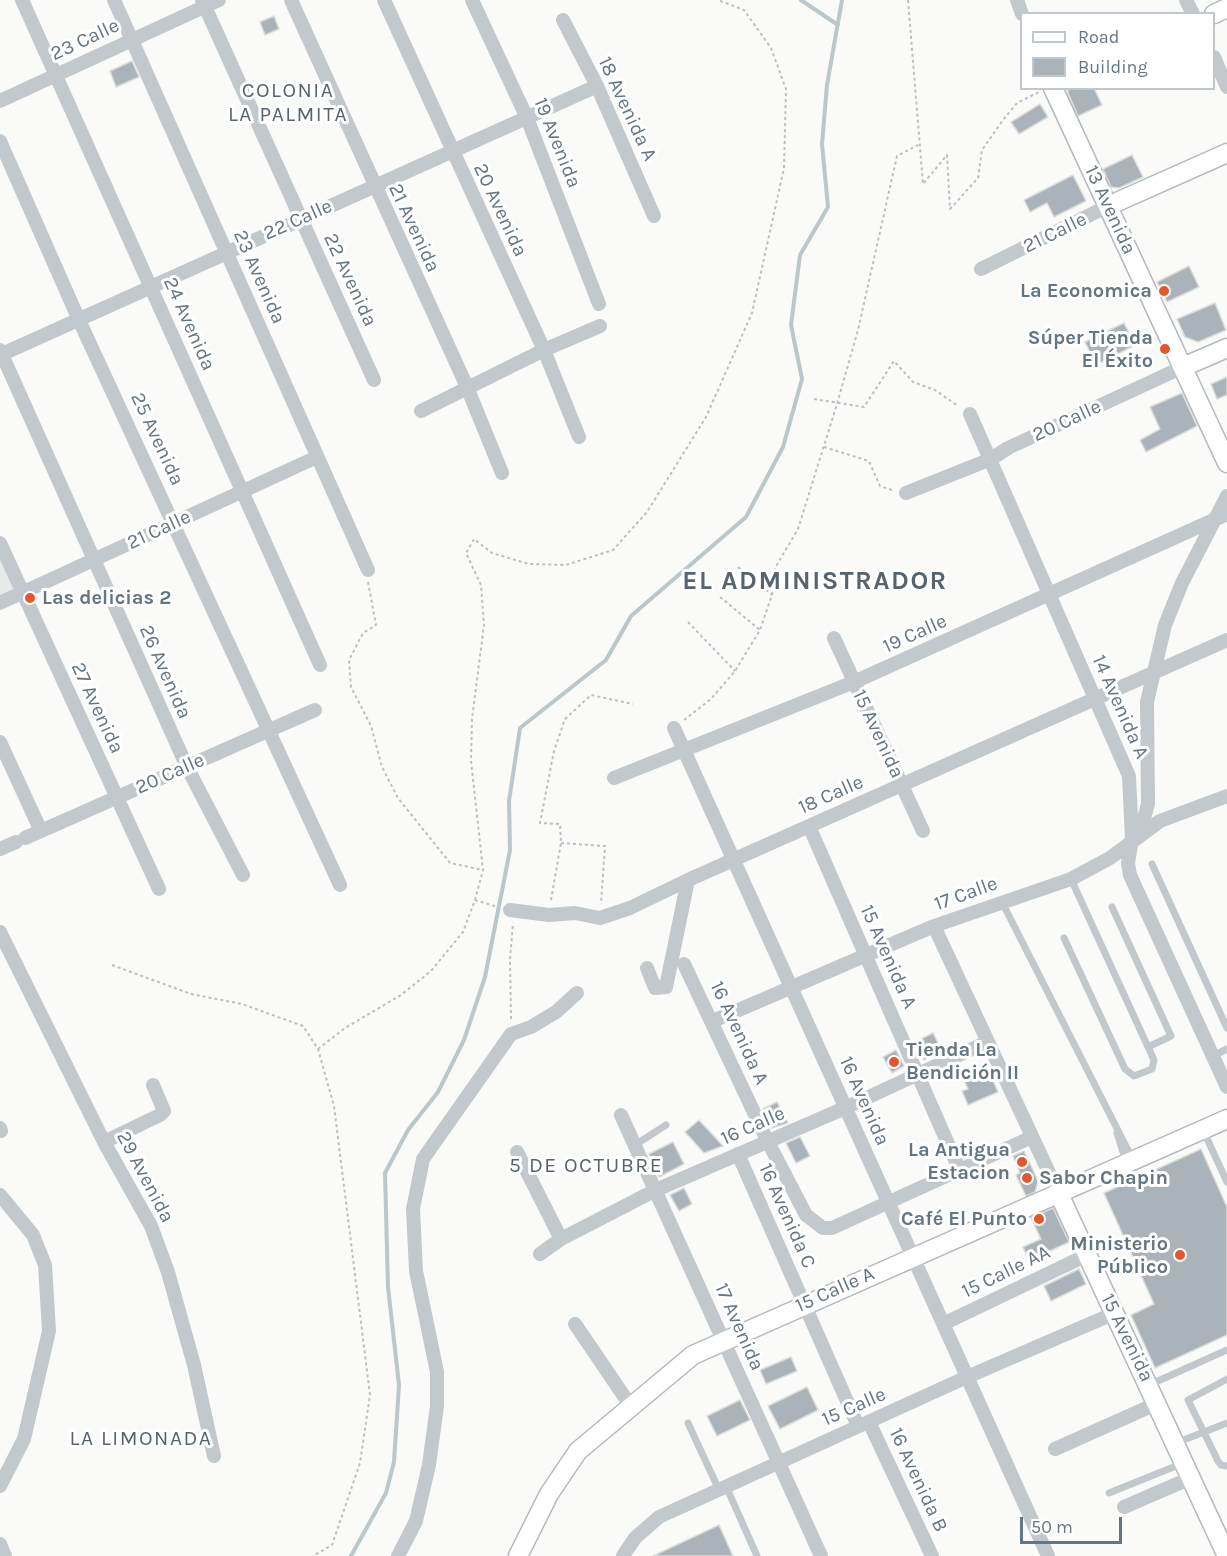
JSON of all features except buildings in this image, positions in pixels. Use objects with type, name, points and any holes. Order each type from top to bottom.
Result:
[{"type":"street","name":"24 Avenida","points":[[22,0],[320,665]]},
{"type":"street","name":"23 Avenida","points":[[114,0],[368,570]]},
{"type":"street","name":"23 Calle","points":[[0,101],[131,40],[203,3],[219,0]]},
{"type":"street","name":"21 Avenida","points":[[291,0],[374,187],[467,387],[502,472]]},
{"type":"street","name":"20 Avenida","points":[[384,0],[544,350],[579,437]]},
{"type":"street","name":"19 Avenida","points":[[472,0],[526,118],[599,304]]},
{"type":"street","name":"22 Avenida","points":[[203,3],[374,380]]},
{"type":"street","name":"18 Avenida A","points":[[563,20],[597,86],[654,216]]},
{"type":"street","points":[[1215,59],[1227,87]]},
{"type":"street","name":"22 Calle","points":[[1,353],[597,86]]},
{"type":"street","name":"13 Avenida","points":[[1054,90],[1227,463]]},
{"type":"street","name":"25 Avenida","points":[[0,141],[79,320],[175,522],[340,885]]},
{"type":"street","name":"21 Calle","points":[[981,269],[1108,206],[1227,153]]},
{"type":"street","points":[[421,411],[544,350],[600,326]]},
{"type":"street","name":"20 Calle","points":[[906,493],[991,459],[1227,348]]},
{"type":"street","name":"26 Avenida","points":[[1,353],[187,766],[243,875]]},
{"type":"street","name":"14 Avenida A","points":[[970,414],[1129,776],[1132,841],[1128,863],[1130,875],[1227,1087]]},
{"type":"street","name":"21 Calle","points":[[0,603],[317,457]]},
{"type":"street","points":[[1132,841],[1143,822],[1148,804],[1145,732],[1151,674],[1165,625],[1182,583],[1221,517],[1227,496]]},
{"type":"street","name":"19 Calle","points":[[614,778],[854,682],[1221,517]]},
{"type":"street","name":"27 Avenida","points":[[0,543],[159,889]]},
{"type":"street","name":"15 Avenida","points":[[834,638],[923,831]]},
{"type":"street","name":"18 Calle","points":[[512,910],[549,915],[575,913],[600,918],[630,908],[1227,640]]},
{"type":"street","name":"20 Calle","points":[[0,849],[315,710]]},
{"type":"street","name":"16 Avenida","points":[[674,728],[1048,1556]]},
{"type":"street","points":[[0,742],[40,831]]},
{"type":"street","name":"17 Calle","points":[[713,1021],[934,926],[1071,879],[1160,821],[1227,796]]},
{"type":"street","name":"15 Avenida A","points":[[809,826],[959,1169]]},
{"type":"street","points":[[646,968],[655,988],[666,987],[688,880]]},
{"type":"street","name":"15 Avenida","points":[[934,926],[1158,1403],[1226,1556]]},
{"type":"street","name":"29 Avenida","points":[[0,932],[104,1142],[146,1216],[168,1272],[194,1365],[214,1456]]},
{"type":"street","name":"16 Avenida A","points":[[684,964],[713,1021],[767,1140],[806,1215],[823,1228],[832,1228],[888,1203]]},
{"type":"street","points":[[398,1556],[416,1521],[429,1465],[437,1406],[437,1372],[416,1271],[413,1209],[423,1159],[511,1034],[531,1027],[556,1012],[577,993]]},
{"type":"street","name":"16 Calle","points":[[540,1254],[561,1239],[656,1190],[845,1108],[987,1042]]},
{"type":"street","points":[[104,1142],[164,1111],[153,1085]]},
{"type":"street","name":"17 Avenida","points":[[621,1115],[821,1556]]},
{"type":"street","name":"15 Calle A","points":[[518,1556],[564,1470],[578,1451],[630,1405],[693,1355],[724,1339],[1227,1119]]},
{"type":"street","points":[[888,1203],[1032,1137]]},
{"type":"street","points":[[517,1152],[561,1239]]},
{"type":"street","name":"16 Avenida C","points":[[738,1154],[804,1304],[863,1424]]},
{"type":"street","points":[[0,1195],[33,1235],[45,1264],[49,1331],[24,1439],[0,1486]]},
{"type":"street","name":"15 Calle AA","points":[[943,1324],[1087,1255]]},
{"type":"street","name":"15 Calle","points":[[623,1556],[645,1526],[659,1517],[967,1377],[1115,1313]]},
{"type":"street","points":[[575,1324],[630,1405]]},
{"type":"street","points":[[1055,1449],[1158,1403]]},
{"type":"street","name":"16 Avenida B","points":[[863,1424],[932,1556]]},
{"type":"street","points":[[1124,1507],[1187,1470]]},
{"type":"street","points":[[0,1544],[5,1556]]},
{"type":"lane","points":[[1152,864],[1227,1028]]},
{"type":"lane","points":[[1065,938],[1129,1075],[1134,1076],[1152,1069],[1155,1064],[1148,1047],[1071,879]]},
{"type":"lane","points":[[1112,907],[1171,1036],[1148,1047]]},
{"type":"lane","points":[[1006,910],[1117,1130],[1129,1161]]},
{"type":"lane","points":[[1213,1056],[1227,1048]]},
{"type":"lane","points":[[636,1145],[666,1125]]},
{"type":"lane","points":[[1202,1130],[1227,1182]]},
{"type":"lane","points":[[1149,1384],[1227,1350]]},
{"type":"lane","points":[[1227,1379],[1188,1400],[1218,1461],[1227,1466]]},
{"type":"lane","points":[[688,1423],[758,1556]]},
{"type":"lane","points":[[1175,1443],[1204,1434],[1227,1423]]},
{"type":"lane","points":[[1109,1492],[1187,1470]]},
{"type":"path","points":[[318,1049],[345,1028],[401,995],[431,971],[463,932],[475,900],[483,870],[471,761],[472,719],[484,625],[481,585],[466,553],[474,539],[492,554],[529,564],[566,565],[613,550],[647,512],[706,417],[752,313],[784,168],[786,89],[771,48],[744,10],[718,0]]},
{"type":"path","points":[[908,0],[918,145],[923,184],[947,155],[950,209],[978,178],[982,150],[1003,120],[1017,103],[1043,90]]},
{"type":"path","points":[[674,728],[711,699],[735,671],[760,630],[772,595],[775,568],[798,529],[837,404],[858,330],[897,156],[918,145]]},
{"type":"path","points":[[814,399],[864,407],[894,361],[913,382],[935,390],[970,414]]},
{"type":"path","points":[[824,447],[869,461],[880,486],[906,493]]},
{"type":"path","points":[[738,567],[772,595]]},
{"type":"path","points":[[368,570],[376,625],[363,633],[349,660],[351,687],[371,726],[382,767],[398,798],[450,863],[483,870]]},
{"type":"path","points":[[720,597],[760,630]]},
{"type":"path","points":[[688,622],[735,671]]},
{"type":"path","points":[[549,915],[561,843],[560,824],[540,823],[554,751],[565,719],[591,695],[633,704]]},
{"type":"path","points":[[561,843],[605,846],[600,918]]},
{"type":"path","points":[[475,900],[512,910],[511,1034]]},
{"type":"path","points":[[112,965],[191,994],[242,1004],[303,1026],[318,1049],[334,1106],[370,1395],[360,1463],[332,1545],[313,1556]]},
{"type":"shaded area","points":[[0,543],[23,592],[0,603]]},
{"type":"waterway","points":[[801,0],[838,25]]},
{"type":"waterway","points":[[351,1556],[386,1493],[394,1462],[399,1385],[388,1287],[385,1173],[408,1130],[438,1092],[464,1040],[485,977],[510,850],[509,801],[520,728],[606,660],[631,616],[746,517],[783,447],[802,379],[791,325],[800,255],[828,207],[822,144],[827,85],[842,0]]},
{"type":"place","name":"La Economica","points":[[1164,291]]},
{"type":"place","name":"Súper Tienda El Éxito","points":[[1165,349]]},
{"type":"place","name":"Las delicias 2","points":[[30,598]]},
{"type":"place","name":"Tienda La Bendición II","points":[[894,1062]]},
{"type":"place","name":"La Antigua Estacion","points":[[1022,1162]]},
{"type":"place","name":"Sabor Chapin","points":[[1027,1178]]},
{"type":"place","name":"Café El Punto","points":[[1039,1219]]},
{"type":"place","name":"Ministerio Público","points":[[1180,1255]]},
{"type":"district","name":"COLONIA LA PALMITA","points":[[288,103]]},
{"type":"district","name":"EL ADMINISTRADOR","points":[[815,582]]},
{"type":"district","name":"5 DE OCTUBRE","points":[[586,1166]]},
{"type":"district","name":"LA LIMONADA","points":[[141,1439]]}]
